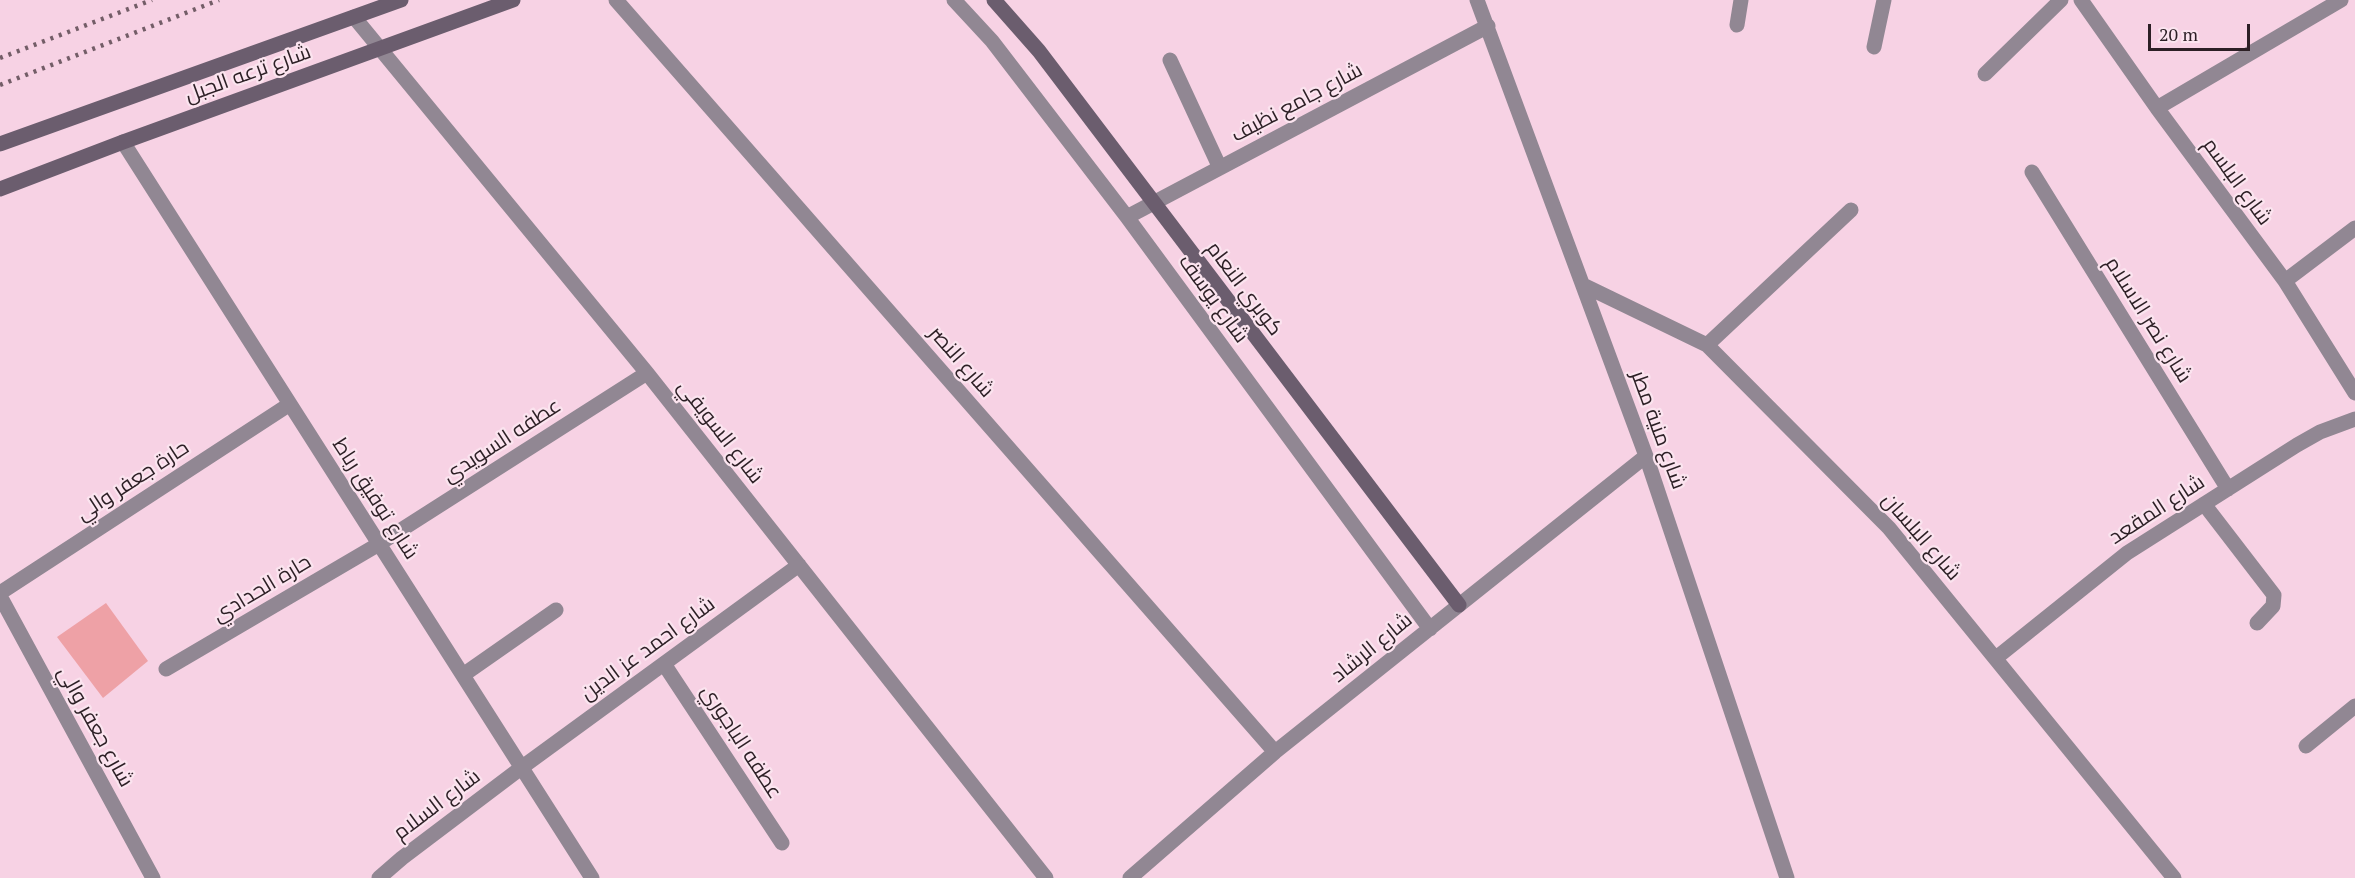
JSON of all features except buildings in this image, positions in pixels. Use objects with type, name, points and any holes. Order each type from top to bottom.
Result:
[{"type":"street","name":"شارع ترعه الجبل","points":[[0,144],[401,0]]},
{"type":"street","name":"شارع ترعه الجبل","points":[[0,189],[513,0]]},
{"type":"street","name":"شارع النصر","points":[[616,0],[1275,753]]},
{"type":"street","name":"شارع يوسف","points":[[954,0],[992,41],[1127,217],[1430,628]]},
{"type":"street","name":"كوبري النعام","points":[[994,0],[1039,51],[1459,605]]},
{"type":"street","name":"شارع منية مطر","points":[[1477,0],[1646,456],[1787,878]]},
{"type":"street","points":[[1737,25],[1741,0]]},
{"type":"street","points":[[1874,47],[1884,0]]},
{"type":"street","points":[[1984,74],[2061,0]]},
{"type":"street","name":"شارع البلسم","points":[[2081,0],[2284,281],[2355,393]]},
{"type":"street","points":[[2157,108],[2341,0]]},
{"type":"street","name":"شارع السويفي","points":[[354,17],[647,373],[1046,878]]},
{"type":"street","name":"شارع جامع نظيف","points":[[1127,217],[1488,26]]},
{"type":"street","points":[[1170,60],[1220,168]]},
{"type":"street","name":"شارع توفيق رباط","points":[[123,142],[592,878]]},
{"type":"street","name":"شارع نصر الاسلام","points":[[2032,172],[2228,489]]},
{"type":"street","points":[[1707,345],[1851,210]]},
{"type":"street","points":[[2284,281],[2355,228]]},
{"type":"street","name":"شارع البلسان","points":[[1583,285],[1707,345],[1889,528],[2174,878]]},
{"type":"street","name":"عطفه السويدي","points":[[379,544],[647,373]]},
{"type":"street","name":"حارة جعفر والي","points":[[0,594],[290,404]]},
{"type":"street","name":"شارع المقعد","points":[[1996,658],[2127,553],[2320,432],[2355,419]]},
{"type":"street","name":"شارع الرشاد","points":[[1130,878],[1275,753],[1646,456]]},
{"type":"street","points":[[2204,504],[2274,595],[2273,606],[2257,623]]},
{"type":"street","name":"حارة الحدادي","points":[[166,669],[379,544]]},
{"type":"street","name":"شارع احمد عز الدين","points":[[521,768],[799,565]]},
{"type":"street","name":"شارع جعفر والي","points":[[0,594],[153,878]]},
{"type":"street","points":[[463,675],[556,610]]},
{"type":"street","name":"عطفه الباجوري","points":[[664,664],[782,843]]},
{"type":"street","points":[[2306,746],[2355,706]]},
{"type":"street","name":"شارع السلام","points":[[379,878],[521,768]]},
{"type":"railway","points":[[0,58],[152,0]]},
{"type":"railway","points":[[0,85],[219,0]]}]
